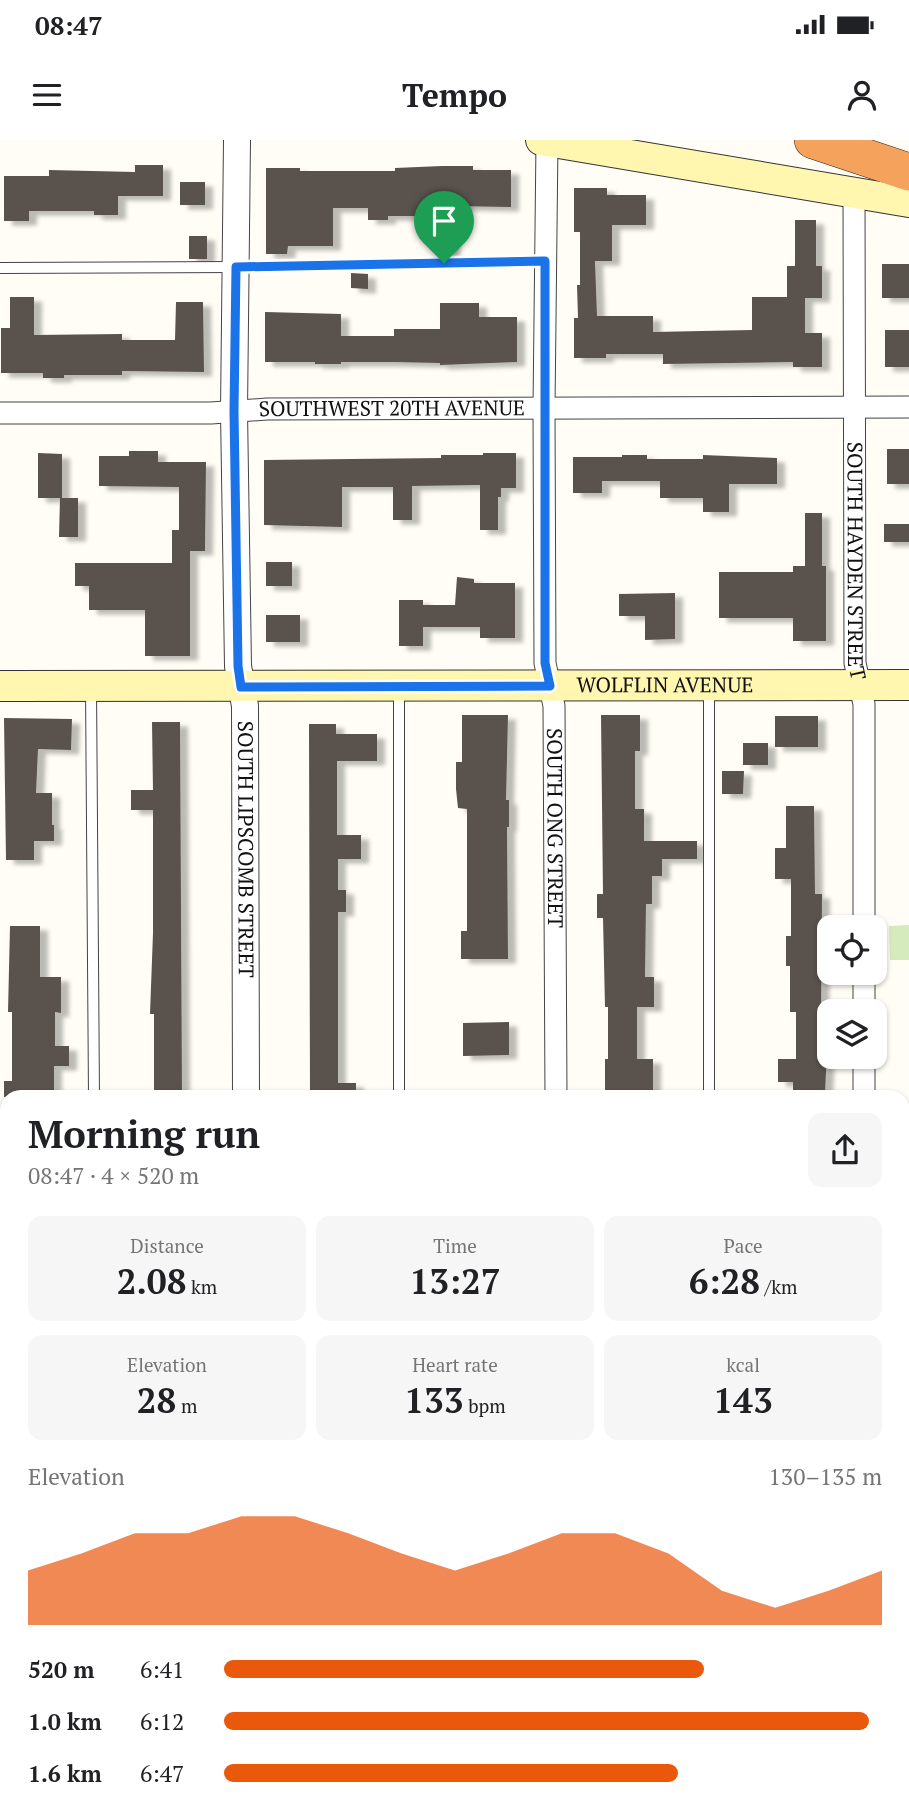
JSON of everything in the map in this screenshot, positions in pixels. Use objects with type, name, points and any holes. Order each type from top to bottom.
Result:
[{"type":"highway","points":[[813,140],[909,172]]},
{"type":"main road","points":[[541,140],[909,202]]},
{"type":"main road","name":"WOLFLIN AVENUE","points":[[0,686],[909,685]]},
{"type":"street","name":"SOUTH LIPSCOMB STREET","points":[[237,140],[234,411],[238,666],[245,706],[246,1090]]},
{"type":"street","name":"SOUTH ONG STREET","points":[[547,141],[545,663],[554,706],[556,1090]]},
{"type":"street","name":"SOUTH HAYDEN STREET","points":[[854,193],[855,663],[864,704],[864,915]]},
{"type":"street","name":"SOUTHWEST 20TH AVENUE","points":[[0,414],[234,411],[267,408],[909,407]]},
{"type":"street","points":[[864,1069],[864,1090]]},
{"type":"lane","points":[[0,268],[545,261]]},
{"type":"lane","points":[[709,685],[709,1090]]},
{"type":"lane","points":[[91,686],[94,1090]]},
{"type":"lane","points":[[399,687],[399,1090]]},
{"type":"green space","points":[[909,925],[909,960],[890,960],[889,926]]},
{"type":"building","points":[[135,165],[163,165],[163,196],[118,196],[118,215],[94,215],[94,211],[29,211],[29,221],[4,221],[4,176],[49,176],[49,170],[135,172]]},
{"type":"building","points":[[473,166],[473,170],[511,170],[511,207],[452,206],[452,252],[435,252],[435,216],[388,216],[388,220],[368,220],[368,208],[333,208],[333,246],[288,246],[287,254],[266,254],[266,168],[300,168],[300,171],[395,171],[395,168]]},
{"type":"building","points":[[180,182],[205,182],[205,205],[180,205]]},
{"type":"building","points":[[574,188],[607,188],[607,195],[646,195],[646,225],[612,225],[612,261],[595,261],[597,316],[653,316],[653,332],[752,330],[752,297],[787,297],[787,266],[795,266],[795,220],[816,220],[816,266],[822,266],[822,298],[805,298],[805,333],[822,333],[822,367],[793,367],[793,362],[663,364],[663,354],[606,354],[606,358],[574,358],[574,318],[578,318],[577,285],[580,285],[580,232],[574,232]]},
{"type":"building","points":[[189,236],[207,236],[207,259],[189,259]]},
{"type":"building","points":[[882,264],[909,264],[909,298],[882,298]]},
{"type":"building","points":[[351,273],[368,274],[368,289],[351,288]]},
{"type":"building","points":[[10,297],[34,297],[34,335],[122,334],[122,340],[175,340],[176,302],[203,302],[204,372],[122,371],[122,375],[64,375],[64,378],[43,378],[43,373],[1,373],[1,328],[10,328]]},
{"type":"building","points":[[440,303],[479,303],[479,317],[517,317],[517,362],[440,365],[394,362],[265,362],[265,312],[341,314],[341,336],[394,336],[394,329],[440,329]]},
{"type":"building","points":[[885,330],[909,330],[909,367],[885,367]]},
{"type":"building","points":[[887,449],[909,449],[909,484],[887,484]]},
{"type":"building","points":[[129,451],[158,451],[158,462],[206,462],[205,551],[190,551],[190,656],[145,656],[145,610],[89,610],[89,586],[75,586],[75,563],[172,563],[172,530],[179,530],[179,487],[99,486],[99,456],[129,456]]},
{"type":"building","points":[[38,453],[62,454],[62,498],[38,498]]},
{"type":"building","points":[[516,453],[516,488],[501,488],[501,497],[498,497],[498,530],[480,530],[480,485],[412,486],[412,520],[393,520],[393,487],[342,487],[342,527],[264,525],[264,460],[441,458],[441,455]]},
{"type":"building","points":[[647,455],[647,459],[703,459],[703,455],[777,458],[777,484],[729,484],[729,512],[703,512],[703,498],[660,498],[660,481],[602,481],[602,493],[573,493],[573,457]]},
{"type":"building","points":[[60,498],[78,498],[78,537],[59,537]]},
{"type":"building","points":[[805,513],[822,513],[822,566],[826,566],[826,641],[793,641],[793,618],[719,618],[719,572],[793,572],[793,566],[805,566]]},
{"type":"building","points":[[884,524],[909,524],[909,542],[884,542]]},
{"type":"building","points":[[266,562],[292,562],[292,586],[266,586]]},
{"type":"building","points":[[457,577],[474,579],[474,583],[515,583],[515,638],[480,638],[480,627],[423,627],[423,646],[399,646],[399,600],[423,600],[423,605],[455,605]]},
{"type":"building","points":[[675,593],[675,639],[645,640],[645,616],[619,616],[619,594]]},
{"type":"building","points":[[266,615],[300,615],[300,642],[266,642]]},
{"type":"building","points":[[462,715],[508,715],[508,959],[461,959],[461,931],[467,931],[467,809],[458,808],[456,789],[456,762],[462,762]]},
{"type":"building","points":[[601,715],[640,715],[640,751],[635,751],[635,809],[644,809],[644,841],[697,841],[697,859],[662,859],[662,876],[652,876],[652,904],[646,904],[645,977],[654,977],[654,1007],[637,1007],[637,1059],[653,1059],[653,1090],[605,1090],[608,1007],[605,1007],[603,918],[597,918],[597,894],[603,894]]},
{"type":"building","points":[[775,716],[818,716],[818,747],[775,747]]},
{"type":"building","points":[[4,718],[72,719],[71,750],[38,749],[36,793],[52,793],[54,841],[34,841],[34,860],[6,860]]},
{"type":"building","points":[[152,722],[180,722],[182,1090],[154,1090],[154,1014],[150,1014],[153,810],[131,810],[131,790],[153,790]]},
{"type":"building","points":[[309,724],[336,724],[336,734],[377,734],[377,761],[337,761],[337,835],[361,835],[361,859],[338,859],[338,890],[346,890],[346,912],[338,912],[338,1083],[356,1083],[356,1090],[310,1090]]},
{"type":"building","points":[[743,743],[768,743],[768,765],[743,765]]},
{"type":"building","points":[[722,771],[744,771],[743,794],[722,794]]},
{"type":"building","points":[[786,806],[814,806],[815,894],[822,894],[822,915],[817,915],[817,985],[821,985],[821,999],[817,999],[817,1069],[826,1069],[825,1090],[793,1090],[793,1082],[778,1082],[778,1059],[796,1059],[796,1012],[790,1012],[790,966],[786,966],[786,936],[791,936],[791,879],[775,879],[775,848],[786,848]]},
{"type":"building","points":[[10,926],[40,926],[40,977],[61,977],[61,1013],[55,1012],[55,1046],[69,1046],[69,1066],[54,1066],[54,1090],[4,1090],[4,1081],[12,1081],[12,1012],[8,1012]]},
{"type":"building","points":[[509,1022],[509,1055],[463,1056],[463,1023]]},
{"type":"route","points":[[545,261],[545,663],[550,686],[241,687],[238,666],[235,496],[236,267],[444,263],[545,261]]}]
